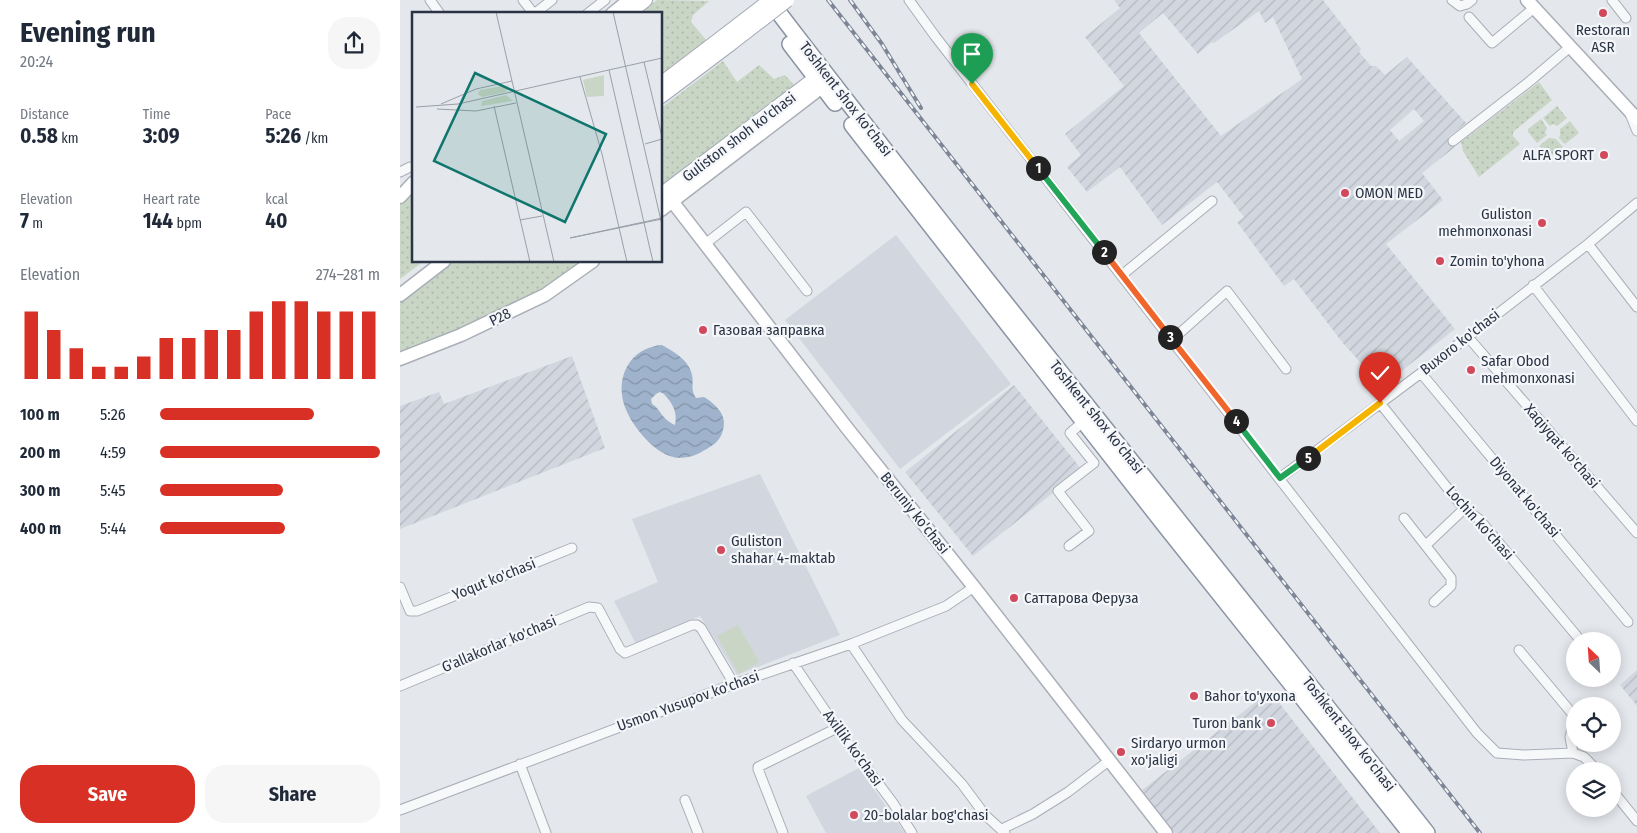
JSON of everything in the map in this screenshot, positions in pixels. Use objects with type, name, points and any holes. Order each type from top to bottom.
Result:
[{"type":"highway","name":"Toshkent shox ko'chasi","points":[[756,0],[819,83],[1040,346],[1271,634],[1427,833]]},
{"type":"highway","name":"Toshkent shox ko'chasi","points":[[770,0],[1084,422],[1410,833]]},
{"type":"main road","points":[[619,12],[645,0]]},
{"type":"main road","points":[[662,95],[727,40],[770,0]]},
{"type":"main road","points":[[662,83],[787,0]]},
{"type":"main road","name":"Guliston shoh ko'chasi","points":[[666,196],[819,83]]},
{"type":"street","points":[[430,0],[439,12]]},
{"type":"street","points":[[523,0],[532,12]]},
{"type":"street","points":[[537,12],[552,0]]},
{"type":"street","points":[[618,12],[630,0]]},
{"type":"street","points":[[1452,0],[1460,6],[1472,0]]},
{"type":"street","points":[[1612,0],[1626,18]]},
{"type":"street","points":[[589,12],[603,1],[616,12]]},
{"type":"street","points":[[914,2],[935,36],[1477,733],[1497,753],[1524,755],[1573,753],[1584,757],[1589,762]]},
{"type":"street","points":[[1469,17],[1492,43],[1530,4],[1633,114],[1637,131]]},
{"type":"street","points":[[1453,140],[1530,81],[1570,47]]},
{"type":"street","points":[[400,172],[412,168]]},
{"type":"street","points":[[400,198],[412,184]]},
{"type":"street","name":"Beruniy ko'chasi","points":[[666,196],[1166,833]]},
{"type":"street","points":[[1122,275],[1212,200]]},
{"type":"street","name":"Buxoro ko'chasi","points":[[1280,478],[1468,337],[1588,244],[1637,203]]},
{"type":"street","points":[[705,244],[746,212],[807,290]]},
{"type":"street","points":[[1588,244],[1637,307]]},
{"type":"street","points":[[400,285],[430,262]]},
{"type":"street","points":[[400,295],[443,262]]},
{"type":"street","name":"Р28","points":[[400,359],[461,335],[545,295],[592,262]]},
{"type":"street","points":[[1533,285],[1637,421]]},
{"type":"street","points":[[1172,340],[1227,290],[1286,368]]},
{"type":"street","name":"Xaqiyqat ko'chasi","points":[[1468,337],[1637,533]]},
{"type":"street","name":"Diyonat ko'chasi","points":[[1421,373],[1628,622]]},
{"type":"street","name":"Lochin ko'chasi","points":[[1380,403],[1464,509],[1479,519],[1573,632]]},
{"type":"street","points":[[1069,546],[1089,531],[1058,491],[1094,463],[1070,433],[1084,422]]},
{"type":"street","points":[[1426,545],[1464,509]]},
{"type":"street","points":[[1404,518],[1451,578],[1451,586],[1434,602]]},
{"type":"street","name":"Yoqut ko'chasi","points":[[400,586],[410,610],[417,611],[572,548]]},
{"type":"street","name":"Usmon Yusupov ko'chasi","points":[[400,810],[734,684],[851,644],[946,606],[974,587]]},
{"type":"street","name":"G'allakorlar ko'chasi","points":[[400,686],[589,607],[598,608],[620,649],[625,653],[692,625],[697,625],[701,628],[734,684]]},
{"type":"street","points":[[851,644],[902,720],[962,784],[985,815],[1004,831],[1068,792],[1110,760]]},
{"type":"street","points":[[1519,650],[1566,706]]},
{"type":"street","name":"Axillik ko'chasi","points":[[793,663],[837,728],[893,803],[912,833]]},
{"type":"street","points":[[783,833],[758,766],[837,728]]},
{"type":"street","points":[[520,764],[546,833]]},
{"type":"street","points":[[685,800],[698,833]]},
{"type":"street","points":[[1621,801],[1637,821]]},
{"type":"shaded area","points":[[1114,0],[1323,0],[1361,49],[1359,52],[1371,66],[1376,66],[1385,75],[1407,57],[1466,123],[1448,137],[1455,147],[1422,173],[1443,200],[1386,244],[1455,329],[1399,373],[1403,377],[1383,392],[1294,279],[1284,286],[1237,222],[1244,217],[1217,182],[1162,225],[1120,167],[1087,192],[1067,167],[1081,155],[1065,134],[1124,86],[1085,37],[1120,8]],"holes":[[[1259,11],[1265,23],[1273,17],[1302,79],[1221,136],[1139,33],[1163,13],[1198,54],[1212,42],[1214,43]],[[1414,109],[1424,121],[1399,141],[1390,130]]]},
{"type":"shaded area","points":[[896,235],[1011,384],[900,469],[785,320]]},
{"type":"shaded area","points":[[572,356],[605,448],[400,529],[400,406],[439,392],[444,404]]},
{"type":"shaded area","points":[[1014,385],[1082,470],[973,556],[905,472]]},
{"type":"shaded area","name":"Guliston shahar 4-maktab","points":[[760,474],[840,635],[737,675],[700,616],[636,644],[614,601],[658,582],[632,519]]},
{"type":"shaded area","points":[[1637,670],[1637,706],[1621,686]]},
{"type":"shaded area","points":[[1270,691],[1380,833],[1175,833],[1142,790]]},
{"type":"shaded area","name":"20-bolalar bog'chasi","points":[[859,768],[905,833],[826,833],[806,796]]},
{"type":"green space","points":[[657,0],[709,1],[693,15],[691,22],[707,41],[662,74],[662,12],[641,12]]},
{"type":"green space","points":[[723,61],[737,82],[759,65],[774,79],[785,75],[794,85],[662,185],[662,107]]},
{"type":"green space","points":[[1539,82],[1552,100],[1513,132],[1513,136],[1520,144],[1479,177],[1463,151],[1461,142]]},
{"type":"green space","points":[[1557,106],[1567,118],[1557,126],[1553,124],[1550,126],[1543,118]]},
{"type":"green space","points":[[1541,119],[1547,128],[1545,133],[1547,135],[1537,143],[1528,132],[1528,129]]},
{"type":"green space","points":[[1570,121],[1579,133],[1565,144],[1559,138],[1560,129]]},
{"type":"green space","points":[[1549,138],[1556,139],[1563,147],[1547,156],[1539,146]]},
{"type":"green space","points":[[412,191],[412,262],[423,262],[400,279],[400,204]]},
{"type":"green space","points":[[452,262],[585,262],[541,292],[456,332],[400,354],[400,301]]},
{"type":"green space","points":[[738,625],[759,662],[739,674],[717,636]]},
{"type":"water","points":[[662,345],[688,365],[693,378],[692,386],[696,398],[704,397],[712,403],[720,410],[724,420],[723,430],[718,441],[695,455],[682,458],[662,453],[639,432],[624,404],[622,385],[626,368],[637,355],[652,347]],"holes":[[[660,392],[664,394],[674,408],[676,416],[675,425],[666,419],[652,404],[651,399],[656,394]]]},
{"type":"railway","points":[[828,0],[1480,833]]},
{"type":"railway","points":[[850,0],[882,44],[921,108]]},
{"type":"place","name":"Restoran ASR","points":[[1603,13]]},
{"type":"place","name":"ALFA SPORT","points":[[1604,155]]},
{"type":"place","name":"OMON MED","points":[[1345,193]]},
{"type":"place","name":"Guliston mehmonxonasi","points":[[1542,223]]},
{"type":"place","name":"Zomin to'yhona","points":[[1440,261]]},
{"type":"place","name":"Газовая заправка","points":[[703,330]]},
{"type":"place","name":"Safar Obod mehmonxonasi","points":[[1471,370]]},
{"type":"place","name":"Guliston shahar 4-maktab","points":[[721,550]]},
{"type":"place","name":"Саттарова Феруза","points":[[1014,598]]},
{"type":"place","name":"Bahor to'yxona","points":[[1194,696]]},
{"type":"place","name":"Turon bank","points":[[1271,723]]},
{"type":"place","name":"Sirdaryo urmon xo'jaligi","points":[[1121,752]]},
{"type":"place","name":"20-bolalar bog'chasi","points":[[854,815]]},
{"type":"route","points":[[972,84],[1280,478],[1380,403]]}]
